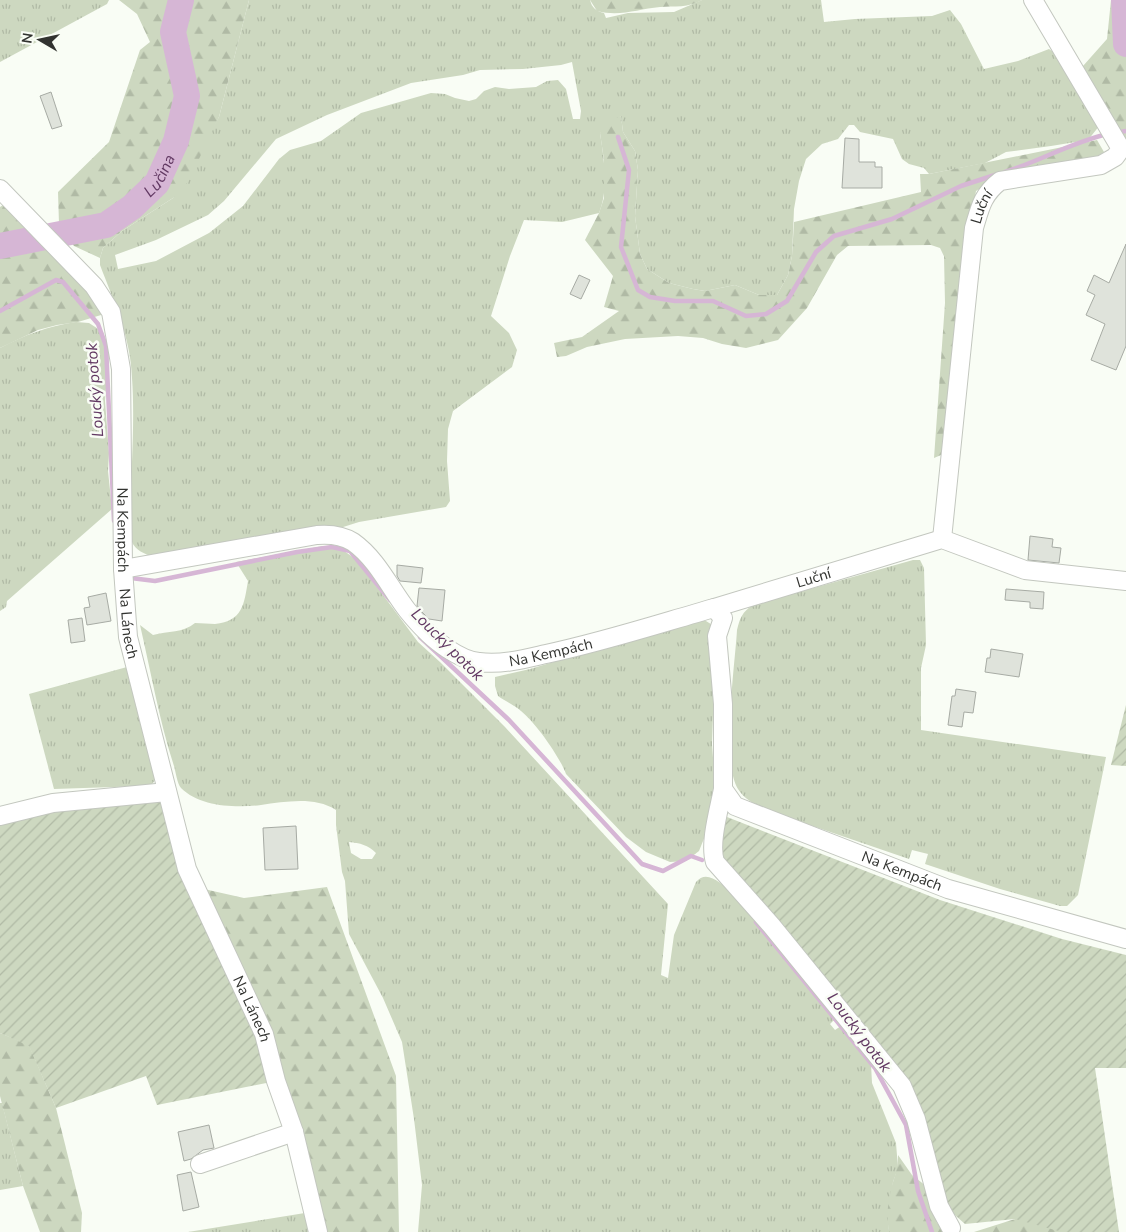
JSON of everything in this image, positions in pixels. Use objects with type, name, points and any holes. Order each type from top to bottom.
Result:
[{"type":"street","name":"Luční","points":[[714,608],[942,539],[974,228],[982,202],[989,189],[1000,181],[1101,165],[1115,158],[1121,149],[1033,0]]},
{"type":"street","name":"Na Kempách","points":[[0,189],[94,286],[111,312],[121,369],[123,569],[330,534],[353,542],[377,566],[406,610],[439,644],[456,654],[477,662],[503,663],[589,645],[714,608]]},
{"type":"street","points":[[942,539],[1025,570],[1126,581]]},
{"type":"street","name":"Na Lánech","points":[[123,569],[128,637],[187,869],[264,1034],[276,1080],[294,1132],[318,1232]]},
{"type":"street","points":[[714,608],[723,618],[717,636],[723,704],[723,789],[712,854],[715,862],[771,925],[902,1086],[916,1119],[939,1206],[951,1228]]},
{"type":"street","name":"Na Kempách","points":[[723,789],[736,806],[948,889],[1126,939]]},
{"type":"street","points":[[0,816],[53,803],[167,792]]},
{"type":"street","points":[[200,1164],[294,1132]]},
{"type":"green space","points":[[0,0],[109,0],[107,4],[0,62]]},
{"type":"green space","points":[[119,0],[249,0],[219,117],[189,180],[173,198],[122,231],[103,248],[100,258],[74,246],[59,224],[58,192],[109,142],[140,50],[150,42],[137,14]]},
{"type":"green space","points":[[249,0],[590,0],[593,7],[604,13],[606,18],[628,13],[674,12],[702,0],[821,0],[824,22],[932,16],[950,10],[961,24],[984,69],[1018,61],[1049,49],[1059,56],[1100,125],[1088,140],[1006,152],[985,163],[929,174],[924,168],[909,164],[902,159],[893,139],[860,132],[854,125],[849,125],[838,139],[822,144],[806,159],[799,181],[794,209],[792,256],[788,275],[777,295],[759,295],[735,285],[705,291],[693,289],[669,283],[647,269],[640,254],[635,216],[638,170],[635,151],[623,132],[621,116],[600,133],[605,184],[599,213],[562,222],[524,220],[510,256],[491,316],[509,333],[517,350],[512,367],[453,411],[448,429],[447,461],[450,501],[446,507],[359,522],[340,528],[153,557],[135,547],[130,536],[129,516],[133,420],[131,363],[125,334],[100,265],[100,258],[103,248],[122,231],[173,198],[219,117]],"holes":[[[572,62],[581,111],[580,119],[573,119],[566,89],[558,80],[547,81],[536,87],[509,89],[495,87],[484,91],[476,99],[469,101],[445,94],[431,93],[361,113],[321,141],[290,150],[279,159],[243,206],[209,233],[156,261],[118,269],[115,255],[156,240],[208,215],[224,201],[276,139],[327,115],[411,83],[463,75],[480,70],[523,69]]]},
{"type":"green space","points":[[590,0],[702,0],[687,5],[605,13],[597,11]]},
{"type":"green space","points":[[1111,0],[1126,0],[1126,140],[1081,90],[1083,66],[1107,39]]},
{"type":"green space","points":[[621,116],[623,132],[635,151],[638,170],[635,216],[640,254],[647,269],[669,283],[705,291],[735,285],[759,295],[777,295],[788,275],[792,256],[794,222],[921,192],[920,174],[929,174],[1097,140],[1104,152],[1092,160],[995,178],[976,191],[948,452],[934,458],[945,303],[944,256],[940,248],[931,245],[848,246],[837,255],[807,308],[778,340],[746,348],[722,344],[703,338],[678,336],[625,339],[587,347],[566,356],[557,357],[554,343],[582,337],[619,311],[604,307],[613,276],[585,240],[599,213],[604,198],[604,160],[600,133],[605,122]]},
{"type":"green space","points":[[6,203],[111,312],[78,322],[38,330],[0,348],[0,207]]},
{"type":"green space","points":[[76,322],[89,323],[103,332],[109,350],[105,401],[109,453],[108,471],[112,509],[7,601],[6,607],[0,611],[0,348],[37,332]]},
{"type":"green space","points":[[323,546],[337,546],[357,560],[418,642],[505,727],[668,904],[661,975],[668,978],[674,935],[696,882],[700,878],[710,877],[732,892],[835,1019],[830,1024],[835,1030],[841,1026],[871,1064],[872,1083],[896,1143],[898,1168],[893,1182],[888,1221],[889,1232],[418,1232],[422,1185],[402,1042],[383,998],[349,934],[345,881],[342,872],[336,825],[336,810],[309,801],[230,806],[208,803],[198,799],[180,786],[164,731],[140,625],[153,635],[180,630],[195,623],[215,624],[231,619],[237,615],[243,604],[248,581],[236,562]],"holes":[[[349,842],[367,846],[376,853],[372,859],[361,859],[351,853]]]},
{"type":"green space","points":[[913,560],[920,560],[924,568],[926,645],[921,668],[921,730],[1106,757],[1078,895],[1067,906],[1060,906],[1000,889],[925,864],[928,854],[912,850],[909,859],[766,810],[747,799],[738,789],[733,776],[730,758],[730,712],[737,630],[744,613],[753,605]]},
{"type":"green space","points":[[697,619],[706,621],[714,626],[712,744],[715,785],[705,836],[699,851],[686,861],[670,862],[646,852],[626,837],[566,774],[553,749],[527,716],[498,696],[495,677],[530,669]]},
{"type":"green space","points":[[127,667],[156,779],[152,784],[144,786],[54,789],[29,694]]},
{"type":"green space","points":[[1126,705],[1126,766],[1111,765]]},
{"type":"green space","points":[[167,792],[276,1081],[157,1105],[146,1076],[56,1108],[29,1046],[0,1033],[0,816]]},
{"type":"green space","points":[[727,817],[940,900],[1062,939],[1126,955],[1126,1068],[1095,1068],[1119,1232],[1062,1232],[1015,1219],[965,1224],[947,1208],[913,1098],[715,854]]},
{"type":"green space","points":[[195,887],[244,898],[327,887],[396,1076],[399,1232],[316,1232],[264,1034]]},
{"type":"green space","points":[[0,1033],[29,1045],[56,1108],[82,1213],[81,1232],[40,1232],[23,1186],[0,1096]]},
{"type":"green space","points":[[0,1103],[2,1103],[23,1186],[0,1190]]},
{"type":"green space","points":[[898,1155],[912,1175],[926,1186],[937,1223],[945,1232],[889,1232],[888,1204]]},
{"type":"green space","points":[[311,1212],[316,1232],[188,1232]]},
{"type":"green space","points":[[1015,1219],[1021,1219],[1066,1232],[974,1232]]},
{"type":"building","points":[[51,92],[62,126],[52,129],[40,96]]},
{"type":"building","points":[[845,138],[859,139],[859,162],[875,162],[875,167],[882,167],[882,188],[842,188]]},
{"type":"building","points":[[1126,244],[1126,346],[1116,370],[1091,360],[1105,324],[1086,315],[1095,295],[1087,291],[1094,275],[1109,283]]},
{"type":"building","points":[[579,275],[590,280],[581,299],[570,294]]},
{"type":"building","points":[[1030,536],[1053,539],[1052,547],[1061,548],[1059,563],[1028,560]]},
{"type":"building","points":[[397,565],[423,568],[421,583],[400,581],[397,576]]},
{"type":"building","points":[[419,588],[445,590],[442,621],[429,619],[421,611],[422,608],[417,606]]},
{"type":"building","points":[[1006,589],[1044,592],[1043,609],[1030,608],[1030,602],[1005,600]]},
{"type":"building","points":[[106,593],[111,621],[87,625],[84,608],[90,607],[88,597]]},
{"type":"building","points":[[82,618],[85,641],[71,643],[68,620]]},
{"type":"building","points":[[991,649],[1023,654],[1019,677],[985,672],[987,658],[990,658]]},
{"type":"building","points":[[956,689],[976,692],[973,713],[964,712],[962,727],[948,725],[952,696],[955,696]]},
{"type":"building","points":[[296,826],[298,869],[265,870],[263,828]]},
{"type":"building","points":[[209,1125],[214,1148],[203,1150],[191,1159],[184,1161],[178,1132]]},
{"type":"building","points":[[191,1172],[199,1207],[183,1211],[177,1175]]},
{"type":"waterway","name":"Lučina","points":[[0,246],[106,225],[132,207],[157,183],[176,141],[187,96],[173,32],[181,0]]},
{"type":"waterway","name":"Lučina","points":[[1124,0],[1126,44]]},
{"type":"waterway","points":[[1115,133],[1126,131]]},
{"type":"waterway","points":[[1005,172],[1095,137],[1108,134]]},
{"type":"waterway","points":[[618,137],[629,170],[621,247],[638,290],[650,297],[675,301],[713,301],[746,316],[766,314],[787,301],[816,252],[834,236],[892,219],[961,186],[998,174]]},
{"type":"waterway","name":"Loucký potok","points":[[0,311],[56,280],[63,282],[98,324],[106,346],[114,521]]},
{"type":"waterway","name":"Loucký potok","points":[[131,578],[155,581],[297,552],[332,547],[350,551],[390,600]]},
{"type":"waterway","name":"Loucký potok","points":[[420,637],[509,720],[642,864],[663,871],[691,856],[702,860]]},
{"type":"waterway","name":"Loucký potok","points":[[756,922],[875,1068],[906,1125],[918,1191],[932,1232]]}]
